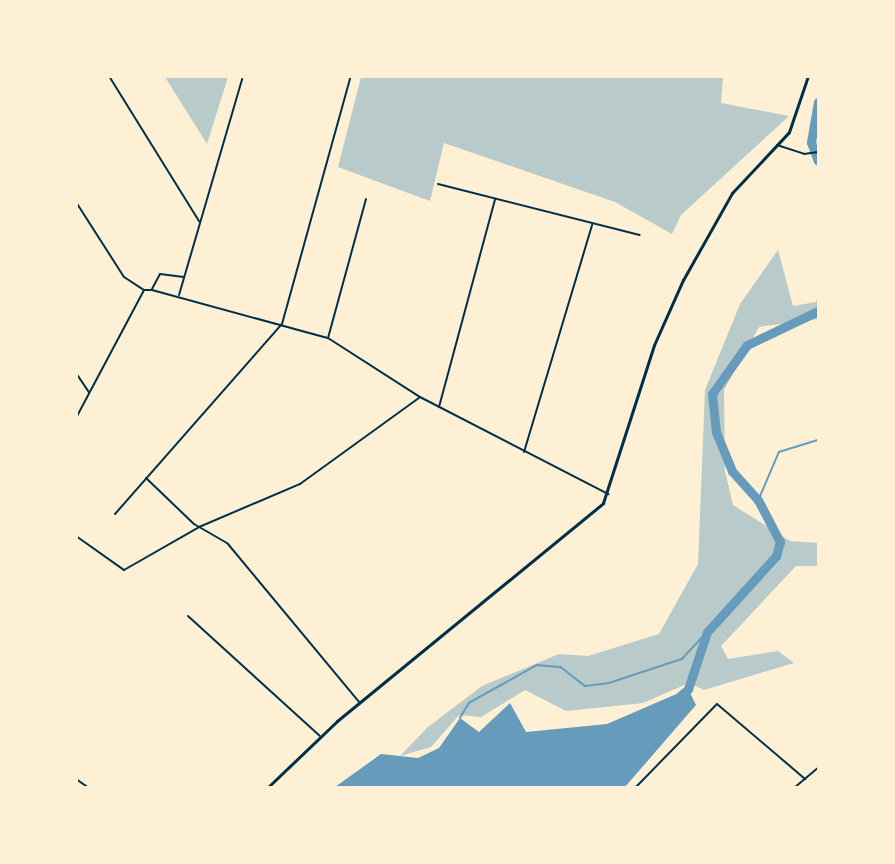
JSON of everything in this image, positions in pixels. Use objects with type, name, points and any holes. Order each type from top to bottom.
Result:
[{"type":"main road","points":[[267,788],[320,736],[580,526],[608,494],[654,345],[683,279],[732,193],[777,146],[795,122],[808,76]]},
{"type":"street","points":[[109,76],[199,220]]},
{"type":"street","points":[[115,514],[282,324],[351,76]]},
{"type":"street","points":[[179,295],[199,220],[242,79]]},
{"type":"street","points":[[777,146],[804,154],[819,152]]},
{"type":"street","points":[[438,184],[592,225],[640,235]]},
{"type":"street","points":[[328,338],[366,199]]},
{"type":"street","points":[[439,407],[495,199]]},
{"type":"street","points":[[76,202],[124,277],[144,290],[179,295],[328,338],[420,398],[608,494]]},
{"type":"street","points":[[524,452],[592,225]]},
{"type":"street","points":[[152,290],[160,274],[184,277]]},
{"type":"street","points":[[76,418],[144,290]]},
{"type":"street","points":[[76,373],[89,392]]},
{"type":"street","points":[[76,536],[124,570],[199,527],[300,484],[420,398]]},
{"type":"street","points":[[146,477],[199,527],[228,544],[360,703]]},
{"type":"street","points":[[188,616],[320,736]]},
{"type":"street","points":[[635,788],[717,704],[805,779]]},
{"type":"street","points":[[794,788],[819,768]]},
{"type":"street","points":[[76,779],[89,788]]},
{"type":"shaded area","points":[[165,77],[228,77],[207,144]]},
{"type":"shaded area","points":[[361,77],[723,77],[721,103],[789,116],[681,215],[672,234],[615,202],[444,143],[430,201],[338,167]]},
{"type":"shaded area","points":[[778,250],[793,306],[816,302],[818,296],[818,319],[759,327],[724,390],[725,471],[733,505],[790,541],[818,543],[818,566],[796,566],[721,646],[728,659],[778,651],[794,663],[704,690],[689,683],[643,703],[566,711],[525,690],[481,717],[459,715],[431,747],[400,756],[428,727],[482,686],[559,654],[588,656],[659,634],[698,564],[705,390],[740,304]]},
{"type":"water","points":[[688,689],[696,705],[625,787],[335,787],[381,754],[418,758],[439,748],[460,718],[479,732],[510,703],[526,732],[607,724]]},
{"type":"waterway","points":[[818,102],[811,142],[818,161]]},
{"type":"waterway","points":[[680,696],[688,689],[707,632],[776,556],[780,542],[758,500],[732,471],[716,432],[712,394],[747,345],[818,311]]},
{"type":"waterway","points":[[758,501],[779,452],[818,440]]},
{"type":"waterway","points":[[460,718],[469,703],[537,665],[561,667],[585,686],[609,683],[682,659],[707,632]]}]
